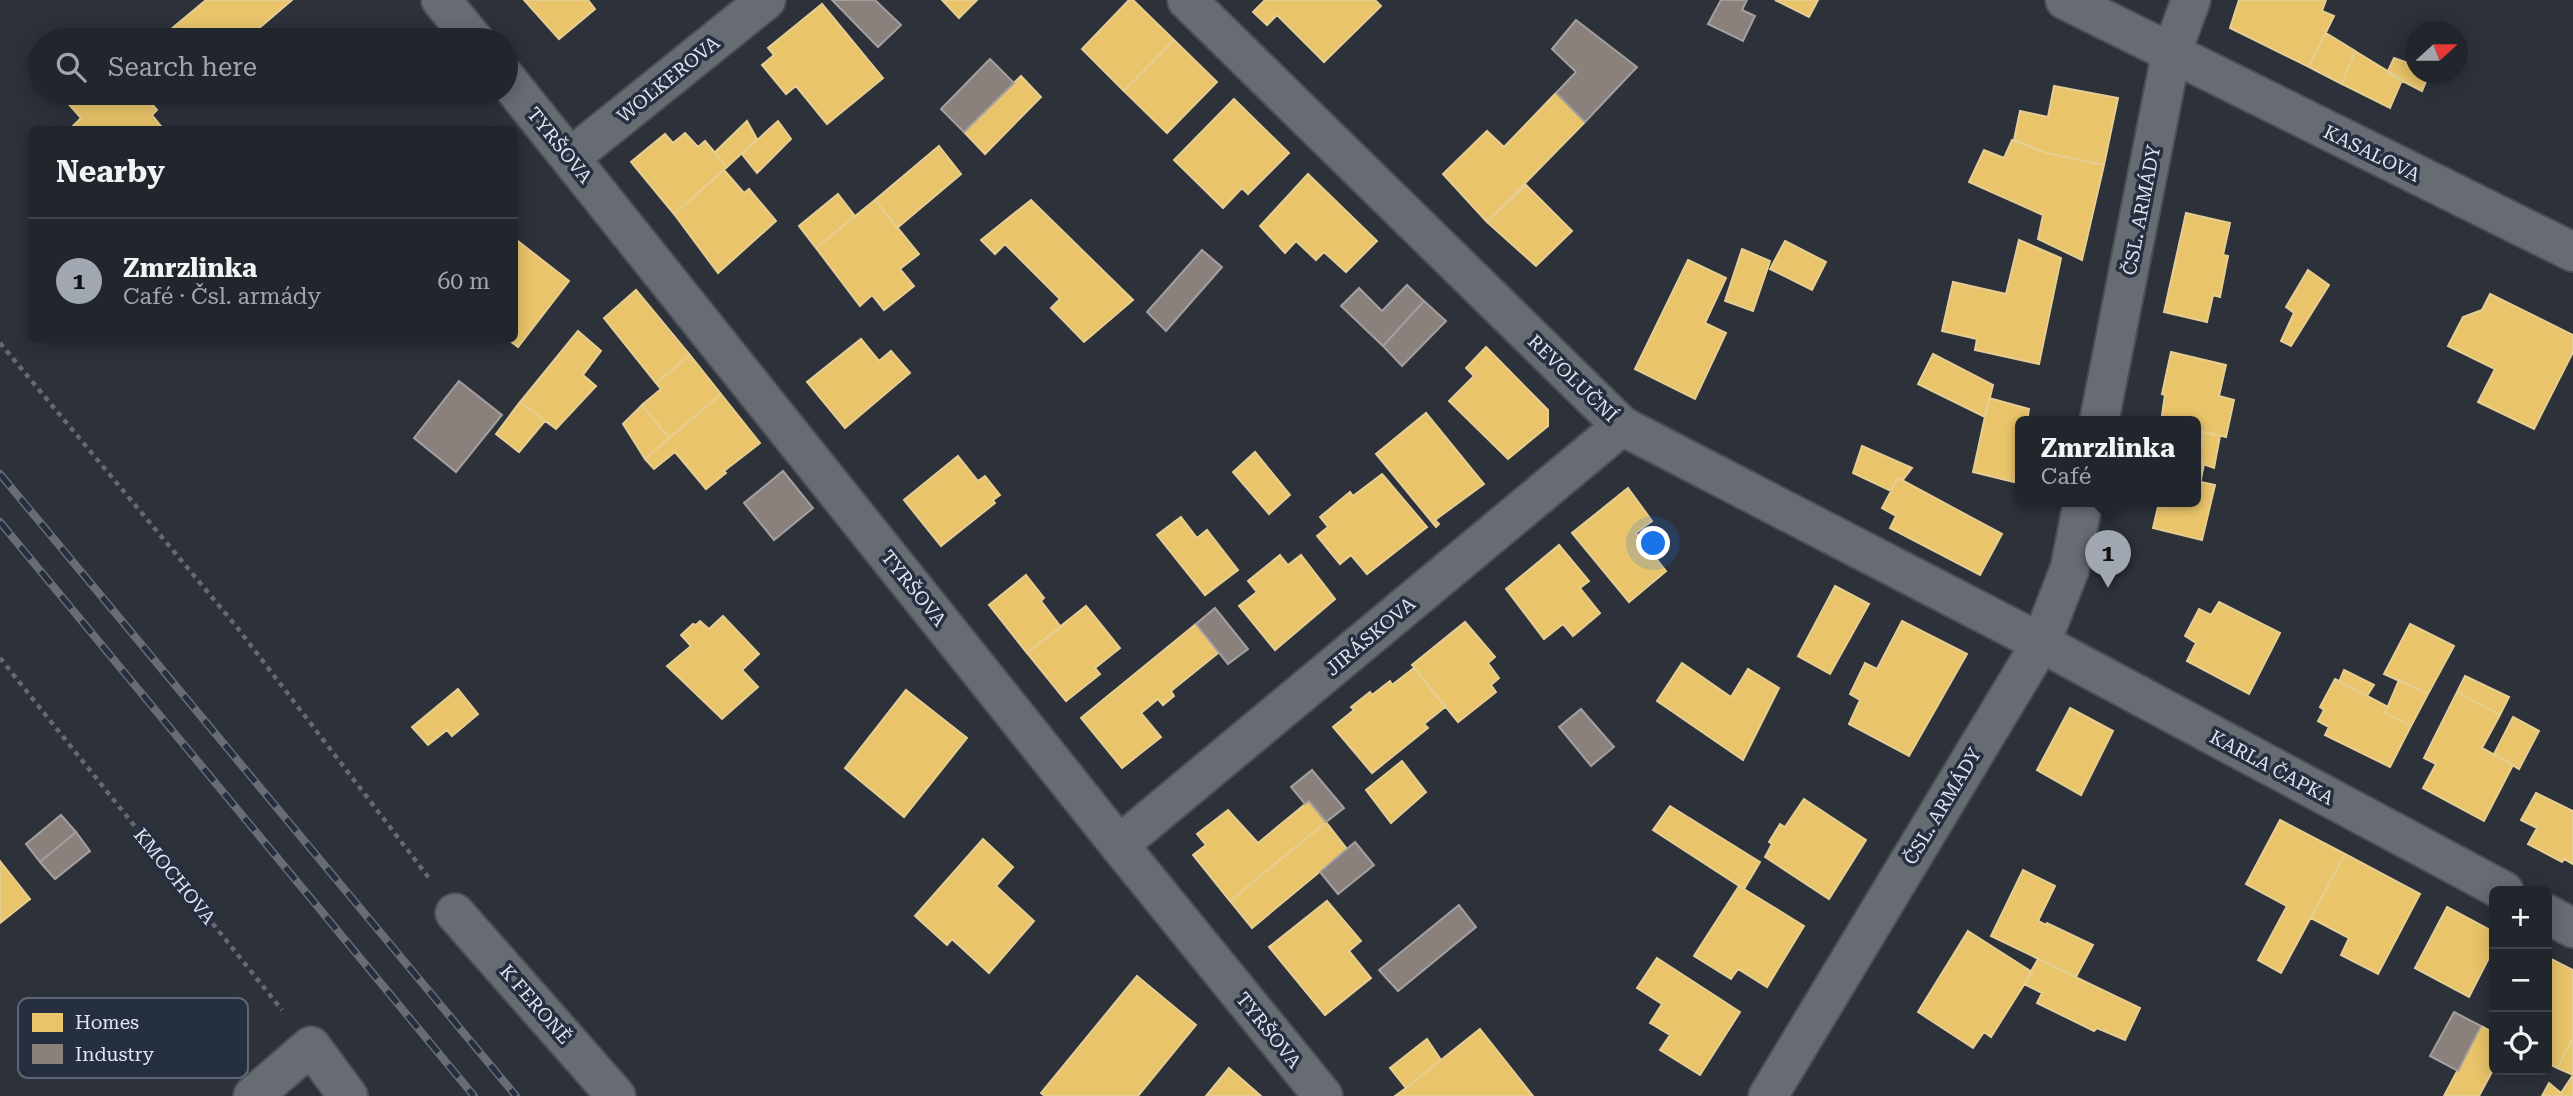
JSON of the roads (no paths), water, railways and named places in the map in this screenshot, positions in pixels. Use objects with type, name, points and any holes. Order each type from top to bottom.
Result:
[{"type":"street","points":[[441,0],[464,28]]},
{"type":"street","name":"WOLKEROVA","points":[[571,158],[766,0]]},
{"type":"street","name":"REVOLUČNÍ","points":[[1187,0],[1622,426],[2040,643]]},
{"type":"street","name":"KASALOVA","points":[[2065,0],[2573,252]]},
{"type":"street","name":"ČSL. ARMÁDY","points":[[2100,416],[2171,54],[2191,0]]},
{"type":"street","name":"TYRŠOVA","points":[[518,93],[1119,845],[1324,1096]]},
{"type":"street","name":"JIRÁSKOVA","points":[[1119,845],[1622,426]]},
{"type":"street","name":"ČSL. ARMÁDY","points":[[1768,1096],[2040,643],[2070,568],[2082,507]]},
{"type":"street","name":"KARLA ČAPKA","points":[[2040,643],[2495,886]]},
{"type":"street","name":"K FERONĚ","points":[[455,912],[616,1096]]},
{"type":"street","points":[[2552,917],[2573,928]]},
{"type":"street","points":[[253,1096],[311,1046],[348,1096]]},
{"type":"railway","points":[[0,474],[516,1096]]},
{"type":"railway","points":[[0,522],[474,1096]]},
{"type":"place","name":"Zmrzlinka","points":[[2108,588]]}]
